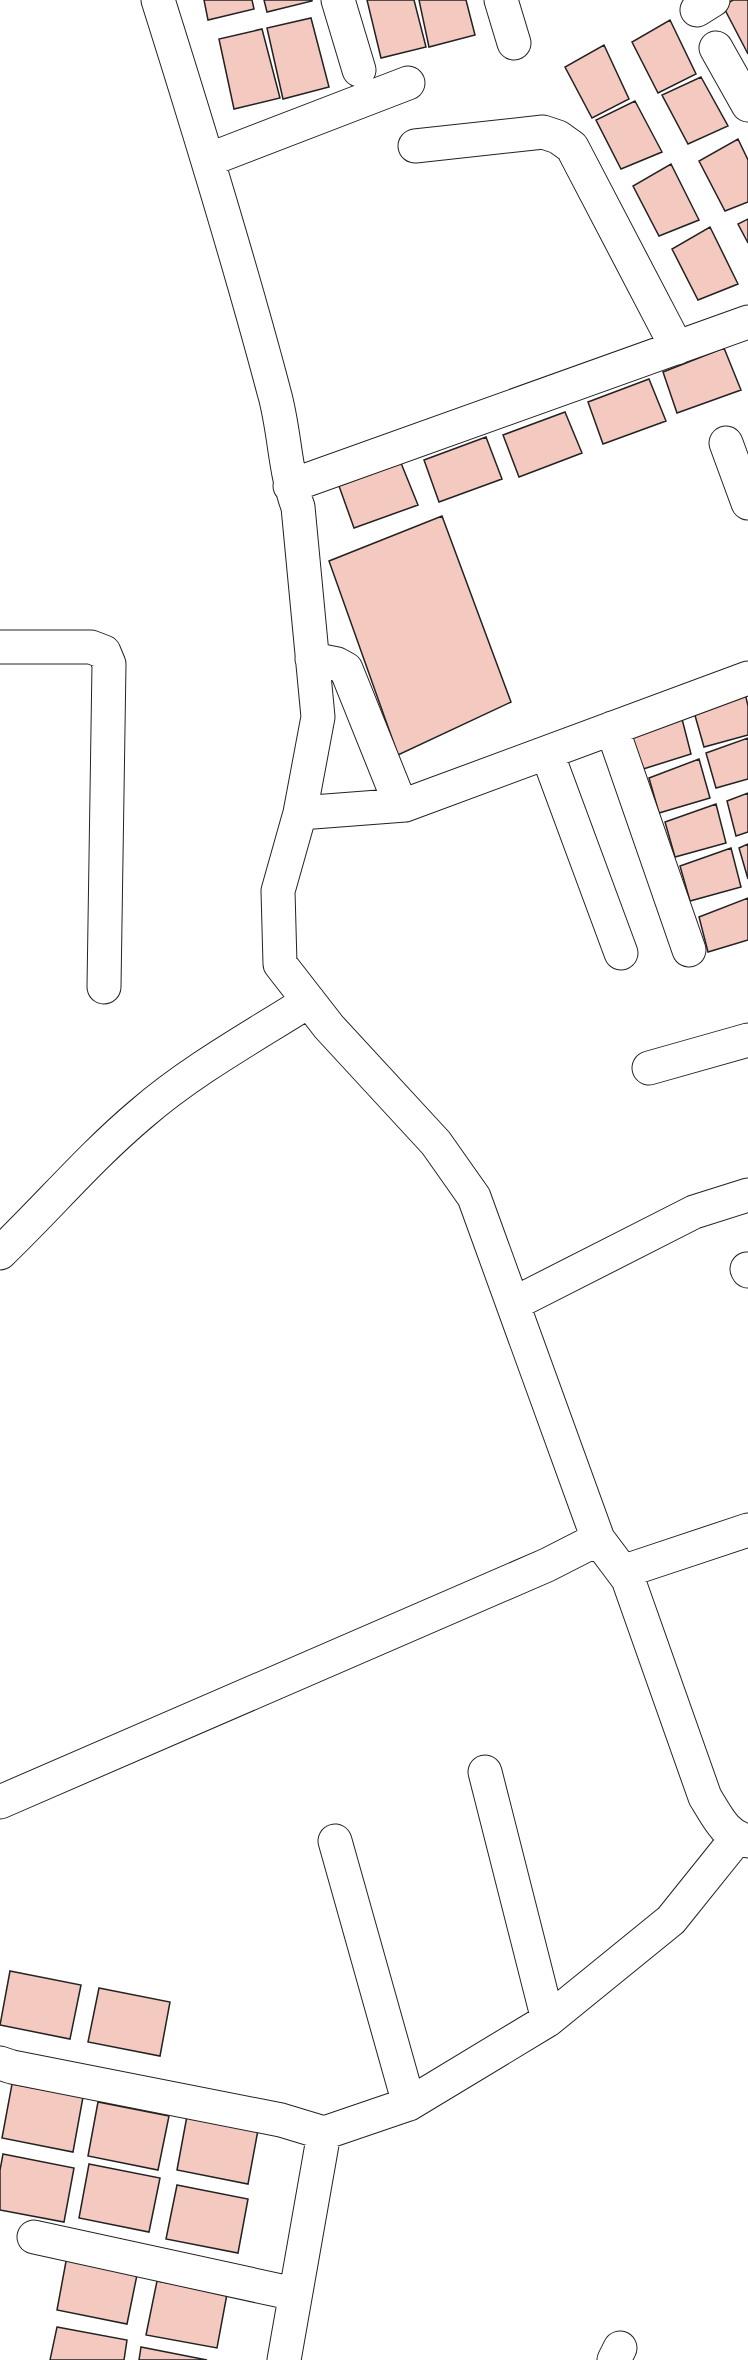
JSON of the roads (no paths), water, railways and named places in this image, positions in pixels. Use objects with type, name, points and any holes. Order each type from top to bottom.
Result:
[{"type":"street","points":[[0,2063],[281,2120],[324,2133],[409,2104],[548,2020],[671,1920],[742,1840],[722,1826],[705,1797],[627,1579],[598,1539],[474,1197],[436,1143],[329,1027],[280,964],[278,891],[300,813],[318,717],[298,507],[290,486],[275,395],[208,160],[158,0]]},
{"type":"street","points":[[338,0],[359,70]]},
{"type":"street","points":[[501,0],[514,43]]},
{"type":"street","points":[[716,48],[748,105]]},
{"type":"street","points":[[208,160],[408,83]]},
{"type":"street","points":[[415,146],[543,132],[558,136],[572,147],[677,348]]},
{"type":"street","points":[[290,486],[748,322]]},
{"type":"street","points":[[726,443],[748,503]]},
{"type":"street","points":[[0,647],[91,647],[104,652],[109,664],[104,987]]},
{"type":"street","points":[[312,659],[337,664],[346,669],[399,801],[405,805]]},
{"type":"street","points":[[300,813],[405,805],[748,678]]},
{"type":"street","points":[[612,728],[689,950]]},
{"type":"street","points":[[547,753],[621,953]]},
{"type":"street","points":[[0,1253],[89,1161],[142,1113],[213,1061],[309,1001]]},
{"type":"street","points":[[649,1068],[748,1040]]},
{"type":"street","points":[[513,1304],[694,1212],[748,1195]]},
{"type":"street","points":[[627,1579],[634,1568],[748,1530]]},
{"type":"street","points":[[0,1802],[547,1565],[598,1539]]},
{"type":"street","points":[[485,1772],[548,2020]]},
{"type":"street","points":[[335,1841],[409,2104]]},
{"type":"street","points":[[284,2360],[324,2133]]},
{"type":"street","points":[[34,2237],[295,2294]]}]
